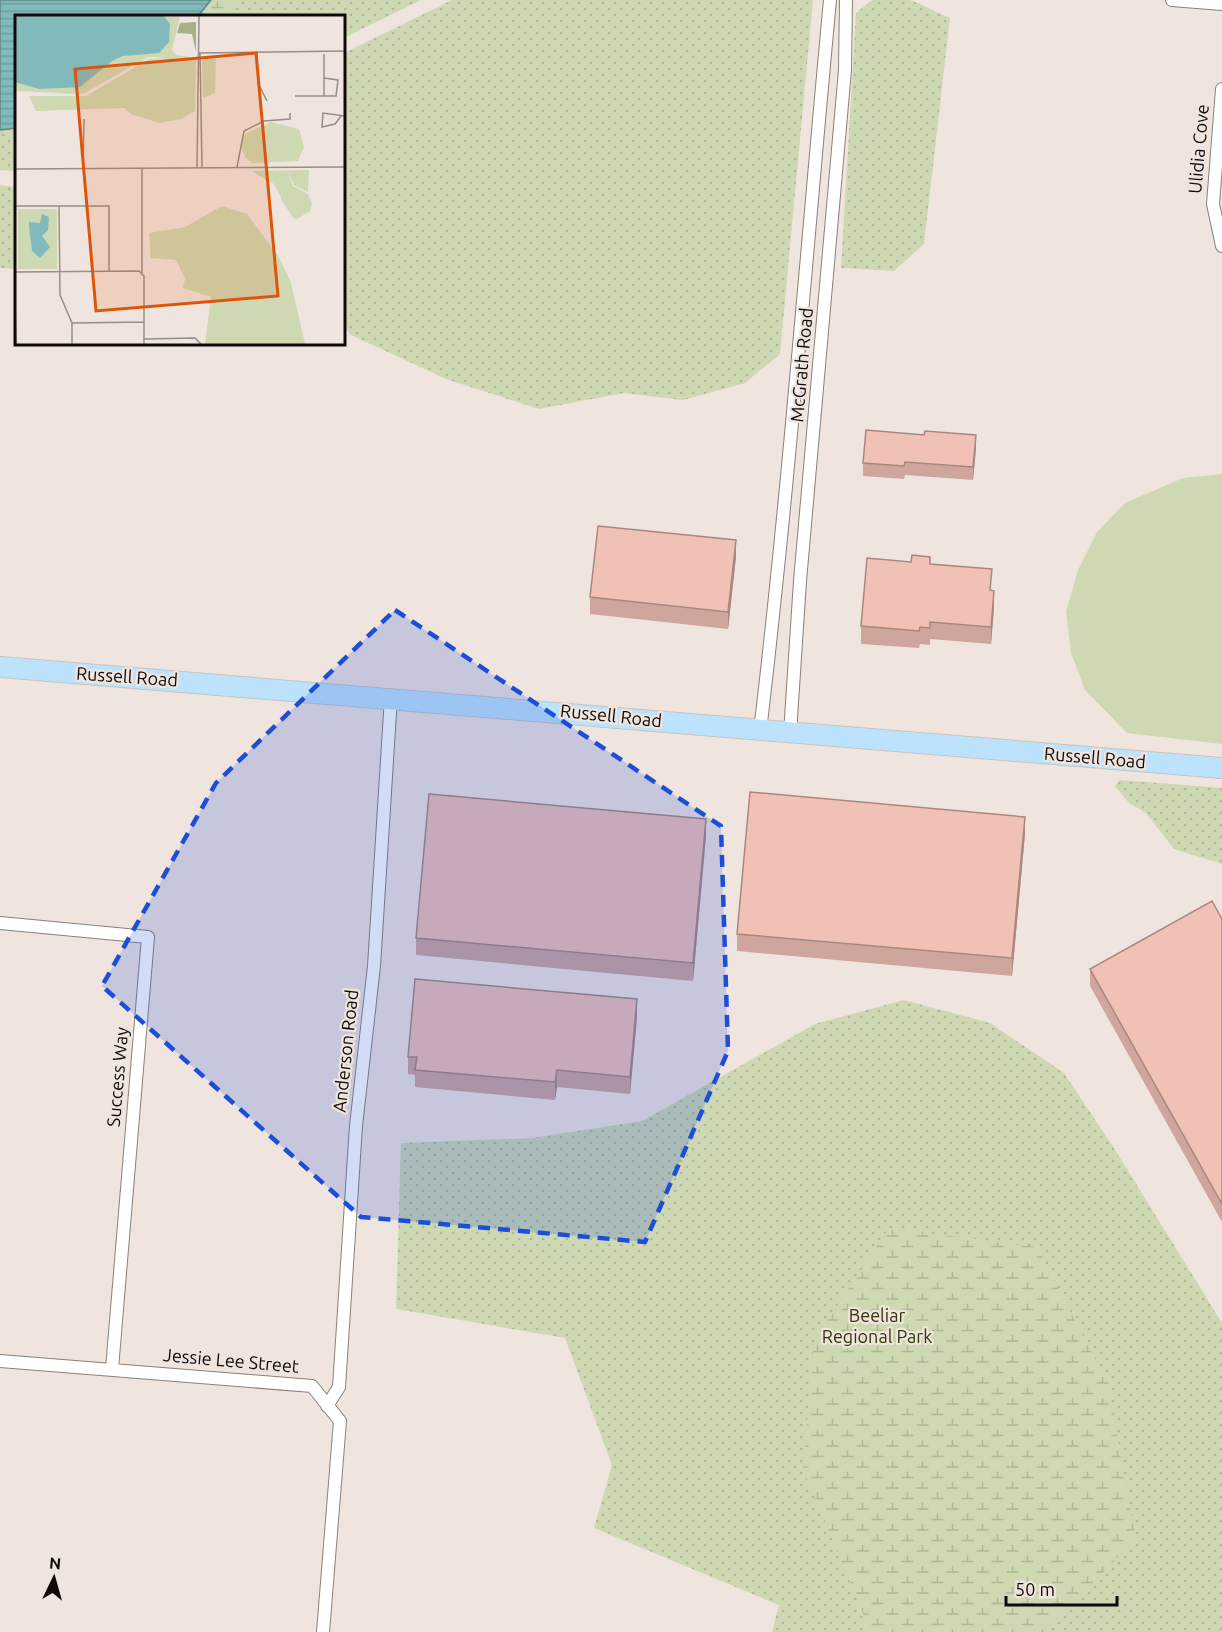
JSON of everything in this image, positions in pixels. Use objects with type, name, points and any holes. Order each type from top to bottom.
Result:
[{"type":"main road","name":"Russell Road","points":[[0,667],[391,697],[760,731],[1222,768]]},
{"type":"street","name":"McGrath Road","points":[[760,731],[778,578],[791,410],[830,0]]},
{"type":"street","name":"McGrath Road","points":[[790,733],[800,581],[845,70],[846,0]]},
{"type":"street","points":[[1172,0],[1222,4]]},
{"type":"street","name":"Ulidia Cove","points":[[1222,89],[1213,204],[1222,246]]},
{"type":"street","name":"Anderson Road","points":[[327,1406],[339,1387],[355,1138],[374,966],[391,697]]},
{"type":"street","name":"Success Way","points":[[0,923],[148,937],[112,1369]]},
{"type":"street","name":"Jessie Lee Street","points":[[0,1361],[312,1386],[340,1421],[323,1632]]},
{"type":"highlighted area","points":[[395,610],[721,826],[728,1051],[645,1242],[361,1217],[102,986],[216,783]]},
{"type":"green space","points":[[0,0],[421,0],[345,38],[345,15],[15,15],[15,171],[0,170]]},
{"type":"green space","points":[[211,0],[245,0],[224,15],[199,15]]},
{"type":"green space","points":[[452,0],[813,0],[780,354],[745,383],[683,400],[624,393],[539,409],[446,379],[351,335],[345,328],[345,53]]},
{"type":"green space","points":[[872,0],[911,0],[950,18],[924,244],[894,271],[841,268],[856,13]]},
{"type":"green space","points":[[0,185],[15,187],[15,269],[0,268]]},
{"type":"green space","points":[[1222,474],[1222,744],[1127,733],[1085,690],[1071,653],[1066,612],[1078,570],[1097,532],[1125,503],[1183,478]]},
{"type":"green space","points":[[1120,780],[1222,788],[1222,864],[1174,849],[1146,813],[1129,803],[1115,786]]},
{"type":"green space","name":"Beeliar Regional Park","points":[[904,1000],[990,1023],[1064,1073],[1114,1148],[1222,1323],[1222,1632],[772,1632],[779,1605],[594,1528],[612,1465],[565,1338],[396,1309],[401,1143],[532,1138],[642,1121],[815,1024]]},
{"type":"green space","points":[[889,1228],[1036,1247],[1108,1383],[1136,1539],[1044,1632],[867,1632],[862,1610],[803,1469],[814,1340]]},
{"type":"water","points":[[0,0],[211,0],[199,15],[15,15],[15,128],[0,130]]},
{"type":"building","points":[[866,430],[924,435],[925,431],[976,435],[973,467],[905,462],[904,466],[863,463]]},
{"type":"building","points":[[598,526],[736,540],[728,612],[590,597]]},
{"type":"building","points":[[912,555],[930,557],[930,564],[992,569],[990,590],[994,591],[991,627],[930,622],[930,628],[920,627],[919,631],[861,626],[867,558],[911,562]]},
{"type":"building","points":[[750,792],[1025,817],[1012,958],[737,934]]},
{"type":"building","points":[[429,794],[706,819],[693,963],[416,938]]},
{"type":"building","points":[[1212,901],[1222,919],[1222,1204],[1090,969]]},
{"type":"building","points":[[415,979],[637,999],[630,1077],[557,1070],[555,1082],[415,1070],[417,1057],[408,1057]]}]
